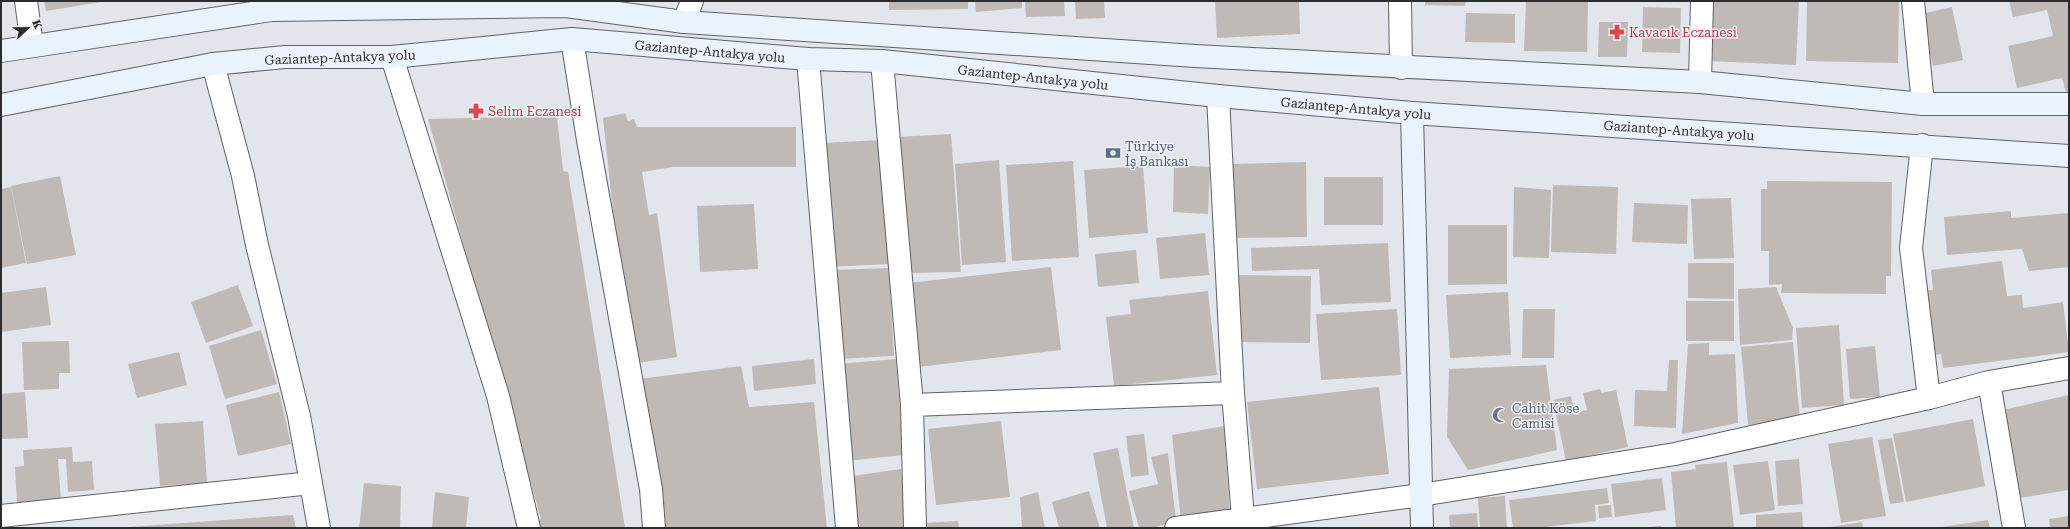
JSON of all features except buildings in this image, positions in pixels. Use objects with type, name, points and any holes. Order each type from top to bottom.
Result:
[{"type":"main road","name":"Gaziantep-Antakya yolu","points":[[1,51],[32,45],[271,10],[565,3],[684,22],[1187,56],[1700,82],[1922,104],[2069,104]]},
{"type":"main road","name":"Gaziantep-Antakya yolu","points":[[1,105],[213,64],[286,57],[392,58],[572,39],[808,59],[882,61],[1218,96],[1412,113],[1922,145],[2069,156]]},
{"type":"main road","points":[[1412,113],[1422,528]]},
{"type":"street","points":[[26,1],[32,45]]},
{"type":"street","points":[[684,22],[692,1]]},
{"type":"street","points":[[1400,1],[1401,68]]},
{"type":"street","points":[[1700,82],[1702,1]]},
{"type":"street","points":[[1913,1],[1922,104]]},
{"type":"street","points":[[572,39],[588,140],[650,489],[654,528]]},
{"type":"street","points":[[392,58],[498,396],[529,528]]},
{"type":"street","points":[[808,59],[847,528]]},
{"type":"street","points":[[882,61],[912,405],[915,528]]},
{"type":"street","points":[[213,64],[243,176],[257,244],[299,416],[319,528]]},
{"type":"street","points":[[1218,96],[1233,393],[1243,518]]},
{"type":"street","points":[[1922,145],[1911,248],[1929,398]]},
{"type":"street","points":[[1186,527],[1243,518],[1421,495],[1675,454],[1929,398],[1989,382],[2069,368]]},
{"type":"street","points":[[1989,382],[2014,528]]},
{"type":"street","points":[[912,405],[1233,393]]},
{"type":"street","points":[[1,516],[311,483]]},
{"type":"place","name":"Kavacık Eczanesi","points":[[1617,32]]},
{"type":"place","name":"Selim Eczanesi","points":[[476,111]]},
{"type":"place","name":"Türkiye İş Bankası","points":[[1113,153]]},
{"type":"place","name":"Cahit Köse Camisi","points":[[1500,415]]}]
